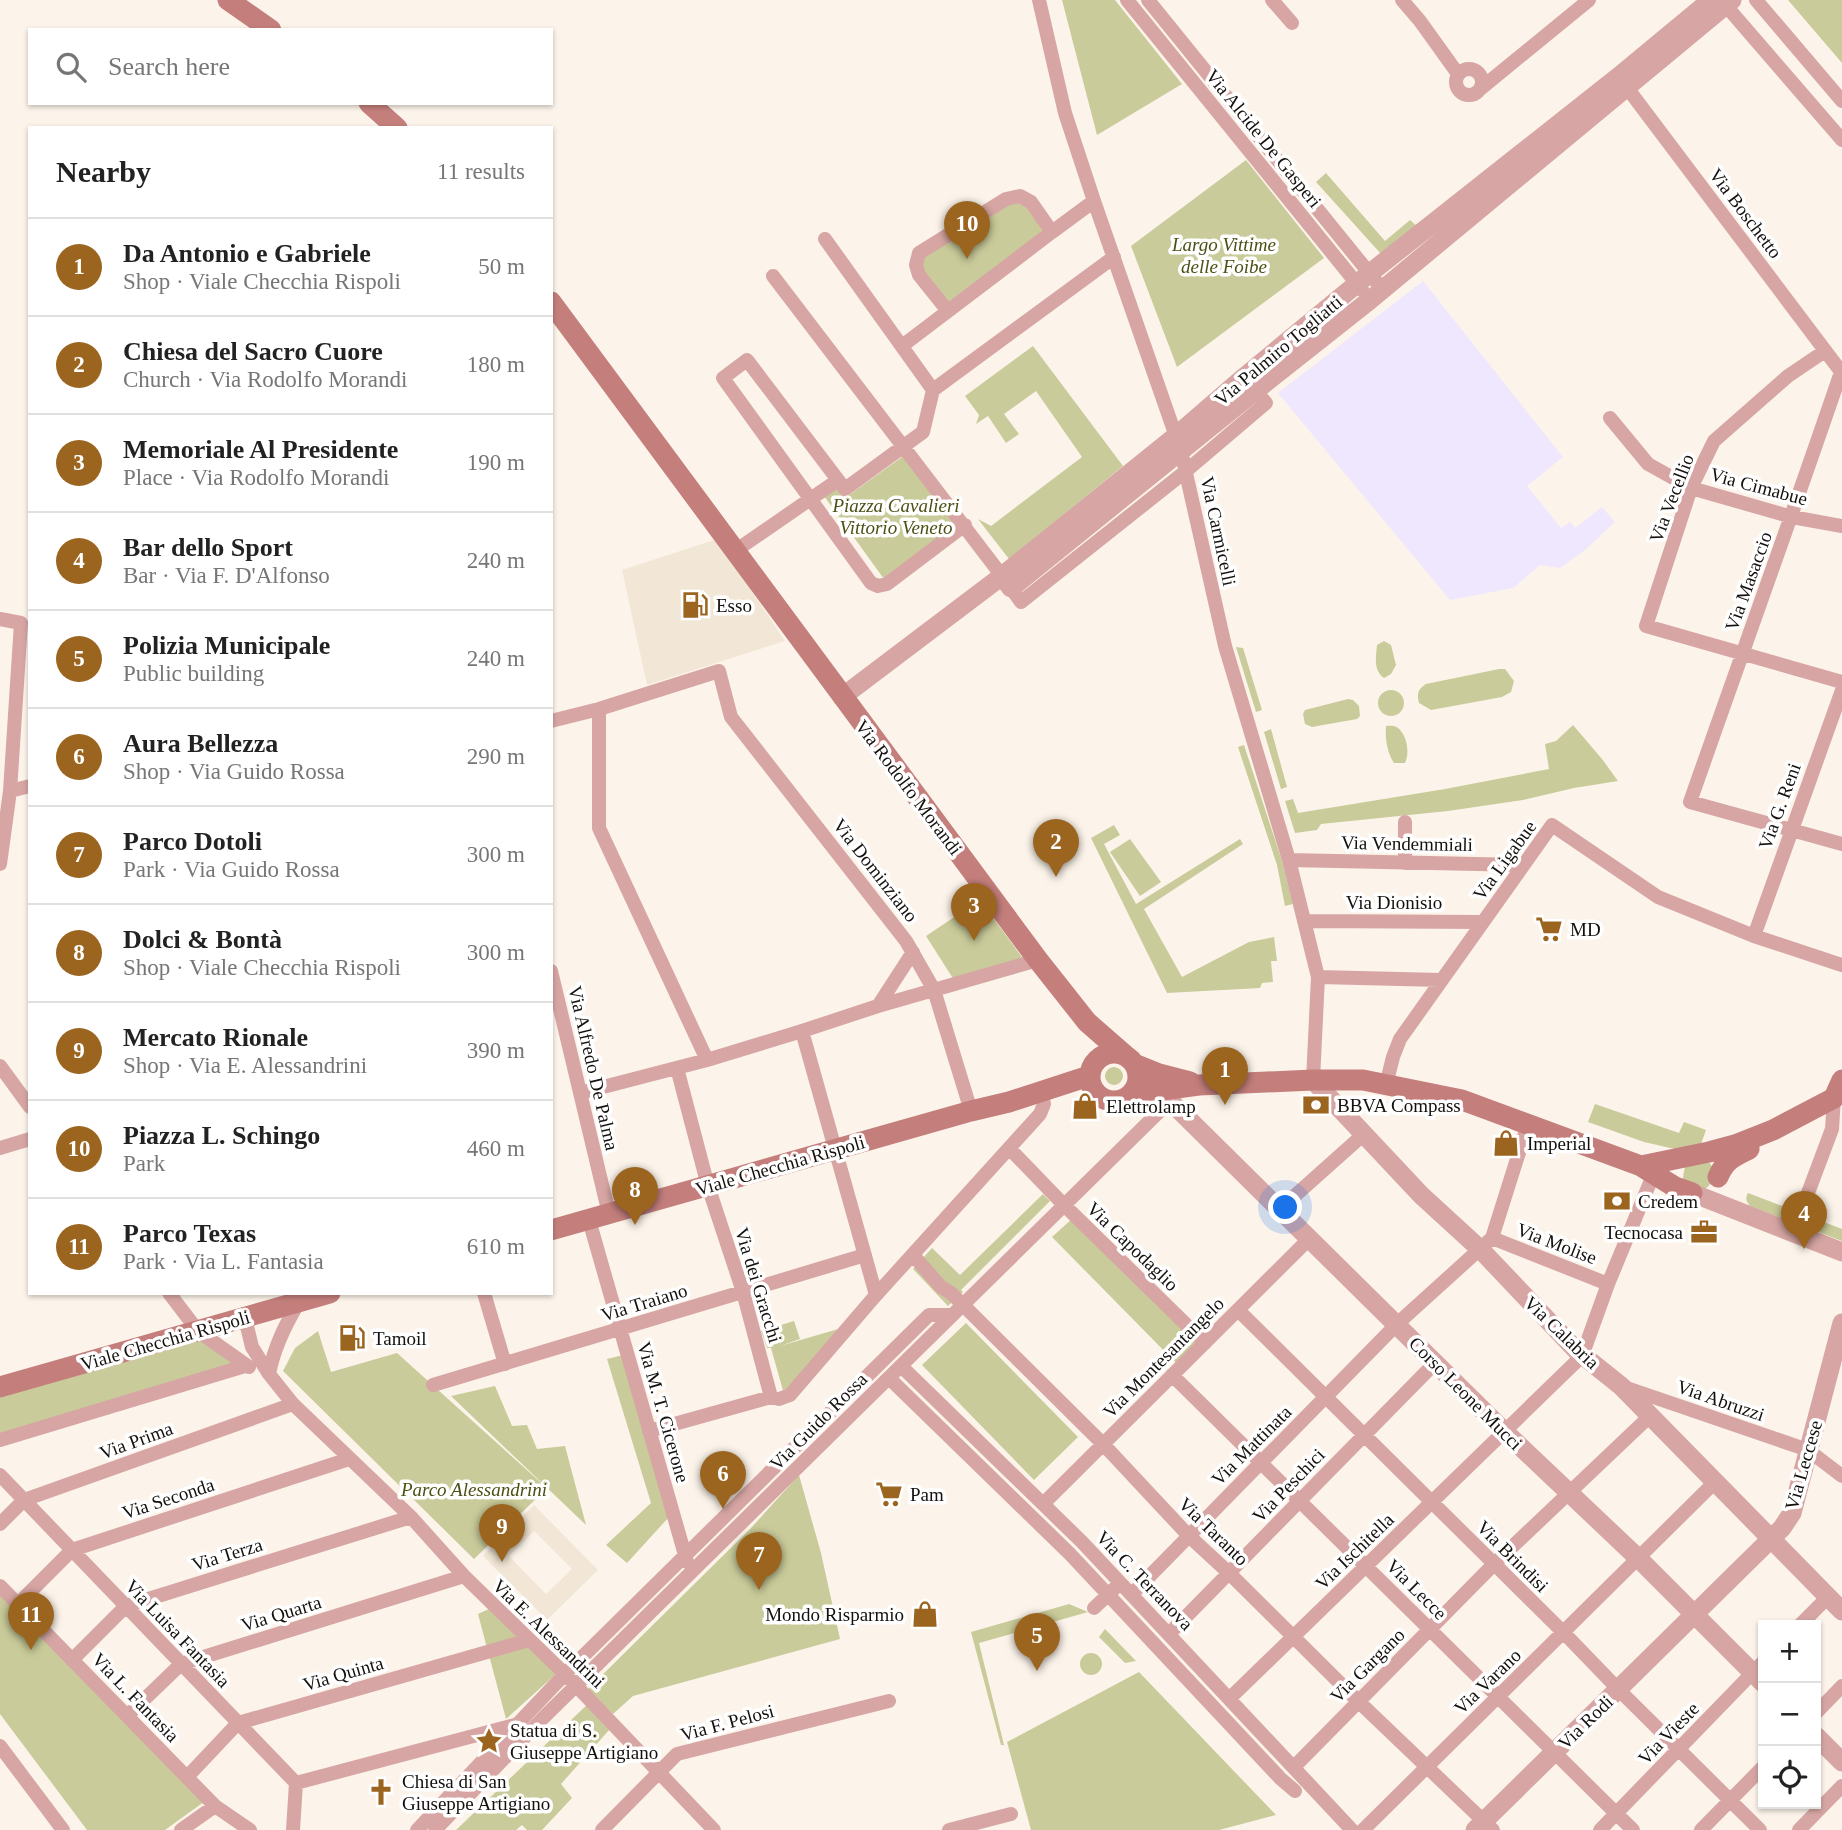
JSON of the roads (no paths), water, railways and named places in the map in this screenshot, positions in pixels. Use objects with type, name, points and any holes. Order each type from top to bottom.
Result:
[{"type":"main road","points":[[228,0],[268,28]]},
{"type":"main road","points":[[371,105],[395,126]]},
{"type":"main road","name":"Via Rodolfo Morandi","points":[[553,305],[1038,960],[1087,1022],[1131,1061]]},
{"type":"main road","name":"Via Rodolfo Morandi","points":[[1087,1022],[1093,1067]]},
{"type":"main road","name":"Viale Checchia Rispoli","points":[[1009,1102],[1093,1067],[1112,1053],[1120,1053],[1159,1074],[1199,1084]]},
{"type":"main road","points":[[1131,1061],[1138,1077],[1153,1094]]},
{"type":"main road","points":[[1093,1067],[1090,1083],[1098,1096]]},
{"type":"main road","name":"Viale Checchia Rispoli","points":[[553,1229],[1009,1102],[1098,1096],[1113,1101],[1199,1084],[1313,1080],[1363,1080],[1462,1100],[1648,1170],[1692,1194]]},
{"type":"main road","points":[[1648,1170],[1735,1145],[1773,1130],[1838,1089]]},
{"type":"main road","points":[[1718,1177],[1718,1171],[1711,1160],[1699,1155],[1692,1156],[1682,1164],[1679,1176],[1683,1188],[1692,1194],[1707,1193],[1716,1184],[1723,1167],[1732,1157],[1802,1124],[1821,1111],[1838,1089]]},
{"type":"main road","name":"Viale Checchia Rispoli","points":[[0,1388],[323,1295]]},
{"type":"street","name":"Via Carmicelli","points":[[1039,0],[1065,113],[1179,443],[1225,646],[1289,860],[1318,977],[1313,1080]]},
{"type":"street","name":"Via Alcide De Gasperi","points":[[1127,0],[1363,278]]},
{"type":"street","name":"Via Alcide De Gasperi","points":[[1148,0],[1376,295]]},
{"type":"street","points":[[1272,0],[1292,23]]},
{"type":"street","points":[[1402,0],[1458,74],[1456,83],[1461,92],[1468,95],[1479,90],[1589,0]]},
{"type":"street","points":[[1756,0],[1842,101]]},
{"type":"street","points":[[1723,1],[1842,140]]},
{"type":"street","name":"Via Palmiro Togliatti","points":[[1249,384],[1376,295],[1623,82],[1723,1]]},
{"type":"street","name":"Via Palmiro Togliatti","points":[[842,698],[1006,582],[1249,384],[1363,278],[1623,82]]},
{"type":"street","name":"Via Boschetto","points":[[1623,82],[1837,363]]},
{"type":"street","points":[[947,310],[919,275],[916,265],[919,253],[1006,199],[1020,196],[1031,202],[1052,232]]},
{"type":"street","points":[[902,346],[1094,201]]},
{"type":"street","points":[[825,239],[933,390]]},
{"type":"street","points":[[965,525],[887,584],[878,586],[871,583],[723,378],[747,360],[845,489],[923,432],[933,390],[1114,257]]},
{"type":"street","points":[[773,276],[1021,601],[1186,471],[1266,403],[1249,384]]},
{"type":"street","name":"Via Vecellio","points":[[1742,653],[1646,626],[1691,488],[1714,441],[1788,376],[1837,363]]},
{"type":"street","name":"Via Masaccio","points":[[1791,830],[1690,802],[1792,517],[1837,363]]},
{"type":"street","name":"Via Cimabue","points":[[1610,418],[1648,464],[1691,488],[1792,517],[1842,526]]},
{"type":"street","points":[[735,551],[838,480]]},
{"type":"street","points":[[0,619],[21,623],[5,775],[10,791],[0,863]]},
{"type":"street","points":[[1742,653],[1842,682]]},
{"type":"street","name":"Via Dominziano","points":[[599,709],[719,671],[731,717],[913,952],[934,989],[971,1111]]},
{"type":"street","name":"Via G. Reni","points":[[1754,936],[1842,690]]},
{"type":"street","points":[[553,720],[599,709],[599,828],[707,1060]]},
{"type":"street","points":[[10,791],[28,786]]},
{"type":"street","points":[[1405,822],[1405,863]]},
{"type":"street","name":"Via Ligabue","points":[[1386,1085],[1392,1058],[1400,1039],[1552,825],[1658,897],[1754,936],[1842,965]]},
{"type":"street","points":[[1791,830],[1842,844]]},
{"type":"street","name":"Via Vendemmiali","points":[[1289,860],[1523,865]]},
{"type":"street","name":"Via Dionisio","points":[[1304,921],[1483,922]]},
{"type":"street","points":[[878,1006],[913,952]]},
{"type":"street","points":[[580,1093],[707,1060],[934,989],[1038,960]]},
{"type":"street","points":[[1318,977],[1441,980]]},
{"type":"street","name":"Via Alfredo De Palma","points":[[553,979],[580,1093],[599,1217]]},
{"type":"street","points":[[802,1031],[876,1295]]},
{"type":"street","points":[[0,1066],[28,1104]]},
{"type":"street","name":"Via dei Gracchi","points":[[677,1068],[708,1186],[743,1292],[771,1397]]},
{"type":"street","name":"Via Calabria","points":[[1313,1080],[1421,1195],[1486,1244],[1583,1356],[1621,1386],[1842,1611]]},
{"type":"street","points":[[1347,1116],[1350,1080]]},
{"type":"street","points":[[1793,1233],[1832,1129],[1838,1089]]},
{"type":"street","name":"Via Guido Rossa","points":[[435,1830],[544,1718],[1064,1205],[1153,1094]]},
{"type":"street","name":"Corso Leone Mucci","points":[[1153,1094],[1280,1209],[1505,1432],[1695,1615],[1758,1671]]},
{"type":"street","points":[[649,1431],[771,1397],[779,1399],[790,1395],[876,1295],[1040,1114],[1044,1099]]},
{"type":"street","points":[[1486,1244],[1528,1124]]},
{"type":"street","points":[[1280,1209],[1364,1134]]},
{"type":"street","points":[[0,1148],[28,1140]]},
{"type":"street","name":"Via Capodaglio","points":[[1009,1148],[1205,1343]]},
{"type":"street","points":[[1583,1356],[1648,1170]]},
{"type":"street","points":[[1718,1177],[1718,1204]]},
{"type":"street","points":[[1692,1194],[1842,1252]]},
{"type":"street","name":"Via M. T. Cicerone","points":[[599,1217],[620,1330],[690,1574]]},
{"type":"street","name":"Via Montesantangelo","points":[[1043,1504],[1310,1238]]},
{"type":"street","name":"Via Molise","points":[[1486,1244],[1608,1284]]},
{"type":"street","name":"Via Mattinata","points":[[1094,1608],[1109,1595],[1127,1588],[1189,1536],[1397,1324],[1486,1244]]},
{"type":"street","name":"Via Traiano","points":[[433,1385],[866,1255]]},
{"type":"street","name":"Via Taranto","points":[[913,1255],[941,1287],[951,1293],[958,1310],[1103,1444],[1189,1536],[1427,1767],[1484,1827]]},
{"type":"street","points":[[171,1295],[198,1331],[245,1366],[269,1374],[273,1354],[284,1326],[299,1302]]},
{"type":"street","points":[[485,1295],[505,1364]]},
{"type":"street","points":[[417,1830],[565,1674],[929,1315],[958,1310]]},
{"type":"street","name":"Via Brindisi","points":[[1238,1310],[1760,1830]]},
{"type":"street","name":"Via E. Alessandrini","points":[[245,1318],[252,1347],[293,1404],[411,1517],[464,1576],[577,1686],[714,1830]]},
{"type":"street","name":"Via Leccese","points":[[1695,1615],[1782,1528],[1792,1513],[1808,1450],[1837,1364],[1842,1323]]},
{"type":"street","name":"Via Ischitella","points":[[1230,1698],[1583,1356]]},
{"type":"street","name":"Via Peschici","points":[[1169,1634],[1435,1363]]},
{"type":"street","points":[[0,1440],[245,1366]]},
{"type":"street","name":"Via C. Terranova","points":[[901,1366],[1127,1588],[1352,1830]]},
{"type":"street","name":"Via Lecce","points":[[1172,1375],[1633,1830]]},
{"type":"street","points":[[889,1378],[1060,1545],[1295,1791]]},
{"type":"street","name":"Via Abruzzi","points":[[1621,1386],[1808,1450],[1842,1476]]},
{"type":"street","name":"Via Prima","points":[[0,1524],[24,1500],[293,1404]]},
{"type":"street","name":"Via Gargano","points":[[1294,1767],[1494,1564],[1650,1416]]},
{"type":"street","name":"Via Seconda","points":[[18,1604],[72,1550],[349,1459]]},
{"type":"street","name":"Via Luisa Fantasia","points":[[0,1475],[296,1783]]},
{"type":"street","name":"Via Varano","points":[[1363,1830],[1715,1482]]},
{"type":"street","name":"Via Terza","points":[[72,1660],[126,1606],[411,1517]]},
{"type":"street","name":"Via Quarta","points":[[127,1716],[181,1664],[464,1576]]},
{"type":"street","name":"Via L. Fantasia","points":[[0,1586],[215,1805],[250,1830]]},
{"type":"street","points":[[1805,1620],[1828,1597]]},
{"type":"street","name":"Via Rodi","points":[[1484,1827],[1555,1752],[1695,1615]]},
{"type":"street","name":"Via Quinta","points":[[238,1723],[529,1640]]},
{"type":"street","name":"Via Vieste","points":[[1600,1830],[1758,1675]]},
{"type":"street","points":[[1821,1708],[1842,1686]]},
{"type":"street","name":"Via F. Pelosi","points":[[602,1830],[677,1754],[889,1700]]},
{"type":"street","points":[[293,1830],[296,1783],[544,1718]]},
{"type":"street","points":[[187,1777],[238,1723]]},
{"type":"street","points":[[1821,1741],[1842,1762]]},
{"type":"street","points":[[0,1747],[55,1827]]},
{"type":"street","points":[[1701,1830],[1758,1772]]},
{"type":"street","points":[[1799,1830],[1842,1786]]},
{"type":"street","points":[[181,1830],[215,1805]]},
{"type":"street","points":[[949,1830],[1011,1814]]},
{"type":"place","name":"Piazza L. Schingo","points":[[967,259]]},
{"type":"place","name":"Esso","points":[[695,605]]},
{"type":"place","name":"Chiesa del Sacro Cuore","points":[[1056,877]]},
{"type":"place","name":"MD","points":[[1549,929]]},
{"type":"place","name":"Memoriale Al Presidente","points":[[974,941]]},
{"type":"place","name":"Da Antonio e Gabriele","points":[[1225,1105]]},
{"type":"place","name":"BBVA Compass","points":[[1316,1105]]},
{"type":"place","name":"Elettrolamp","points":[[1085,1106]]},
{"type":"place","name":"Imperial","points":[[1506,1143]]},
{"type":"place","name":"Credem","points":[[1617,1201]]},
{"type":"place","name":"Dolci & Bontà","points":[[635,1225]]},
{"type":"place","name":"Tecnocasa","points":[[1704,1232]]},
{"type":"place","name":"Bar dello Sport","points":[[1804,1249]]},
{"type":"place","name":"Tamoil","points":[[352,1338]]},
{"type":"place","name":"Pam","points":[[889,1494]]},
{"type":"place","name":"Aura Bellezza","points":[[723,1509]]},
{"type":"place","name":"Mercato Rionale","points":[[502,1562]]},
{"type":"place","name":"Parco Dotoli","points":[[759,1590]]},
{"type":"place","name":"Mondo Risparmio","points":[[925,1614]]},
{"type":"place","name":"Parco Texas","points":[[31,1650]]},
{"type":"place","name":"Polizia Municipale","points":[[1037,1671]]},
{"type":"place","name":"Statua di S. Giuseppe Artigiano","points":[[489,1741]]},
{"type":"place","name":"Chiesa di San Giuseppe Artigiano","points":[[381,1792]]},
{"type":"park label","name":"Largo Vittime delle Foibe","points":[[1224,255]]},
{"type":"park label","name":"Piazza Cavalieri Vittorio Veneto","points":[[896,516]]},
{"type":"park label","name":"Parco Alessandrini","points":[[474,1489]]}]
